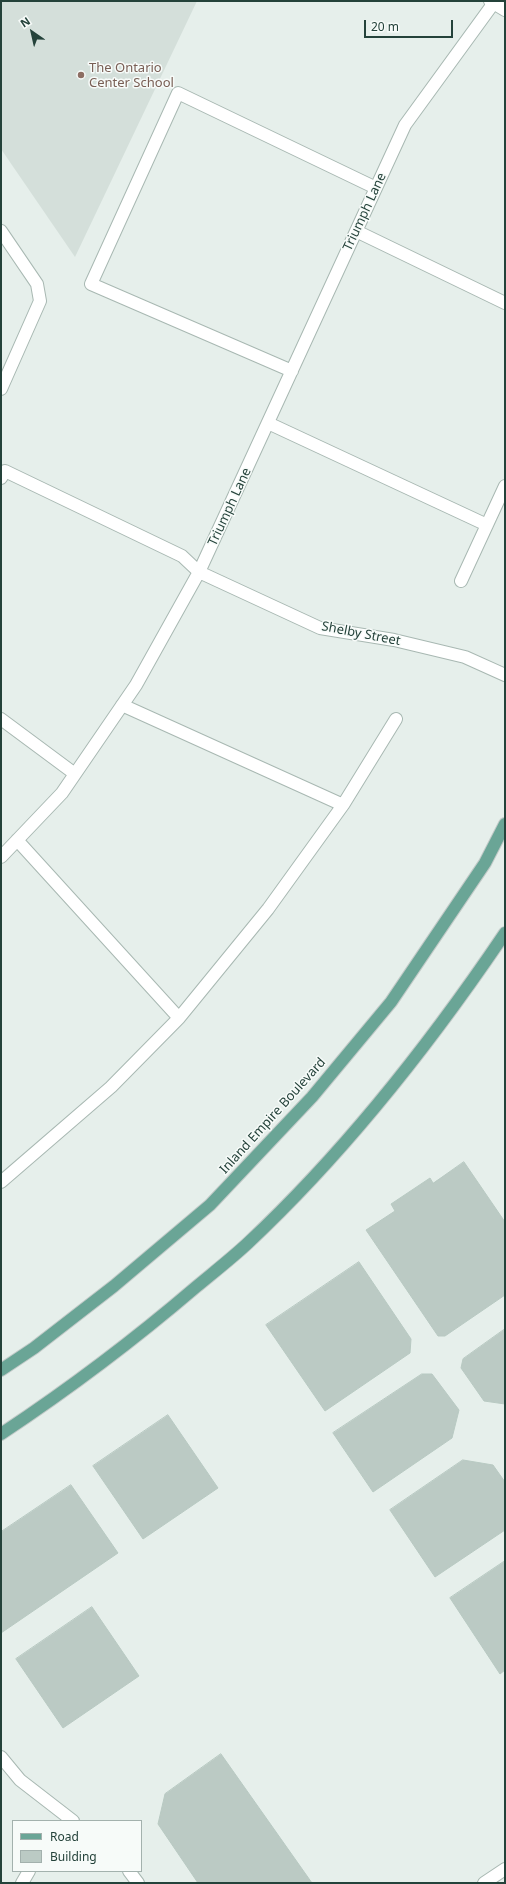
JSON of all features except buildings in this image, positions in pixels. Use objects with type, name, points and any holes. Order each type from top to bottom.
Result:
[{"type":"main road","name":"Inland Empire Boulevard","points":[[1,1370],[34,1348],[114,1286],[210,1205],[312,1097],[391,1002],[485,863],[505,824]]},
{"type":"main road","points":[[1,1434],[56,1398],[114,1354],[248,1243],[339,1150],[419,1051],[475,977],[505,933]]},
{"type":"street","points":[[492,2],[505,10]]},
{"type":"street","name":"Triumph Lane","points":[[1,857],[62,793],[136,685],[199,572],[405,124],[492,2]]},
{"type":"street","points":[[292,371],[91,284],[175,100],[178,94],[376,188]]},
{"type":"street","points":[[1,231],[37,284],[40,301],[1,389]]},
{"type":"street","points":[[356,232],[505,303]]},
{"type":"street","points":[[268,423],[487,525]]},
{"type":"street","name":"Shelby Street","points":[[1,478],[5,471],[182,556],[199,572],[320,628],[394,640],[465,657],[505,675]]},
{"type":"street","points":[[461,581],[505,486]]},
{"type":"street","points":[[122,705],[343,805]]},
{"type":"street","points":[[1,719],[75,774]]},
{"type":"street","points":[[1,1182],[111,1087],[179,1018],[268,909],[343,805],[396,719]]},
{"type":"street","points":[[17,840],[179,1018]]},
{"type":"street","points":[[1,1757],[20,1780],[59,1817],[70,1820]]},
{"type":"street","points":[[484,1883],[505,1869]]},
{"type":"street","points":[[22,1883],[28,1872]]},
{"type":"street","points":[[130,1872],[138,1883]]},
{"type":"shaded area","name":"The Ontario Center School","points":[[1,1],[197,1],[75,257],[1,149]]},
{"type":"place","name":"The Ontario Center School","points":[[81,75]]}]
